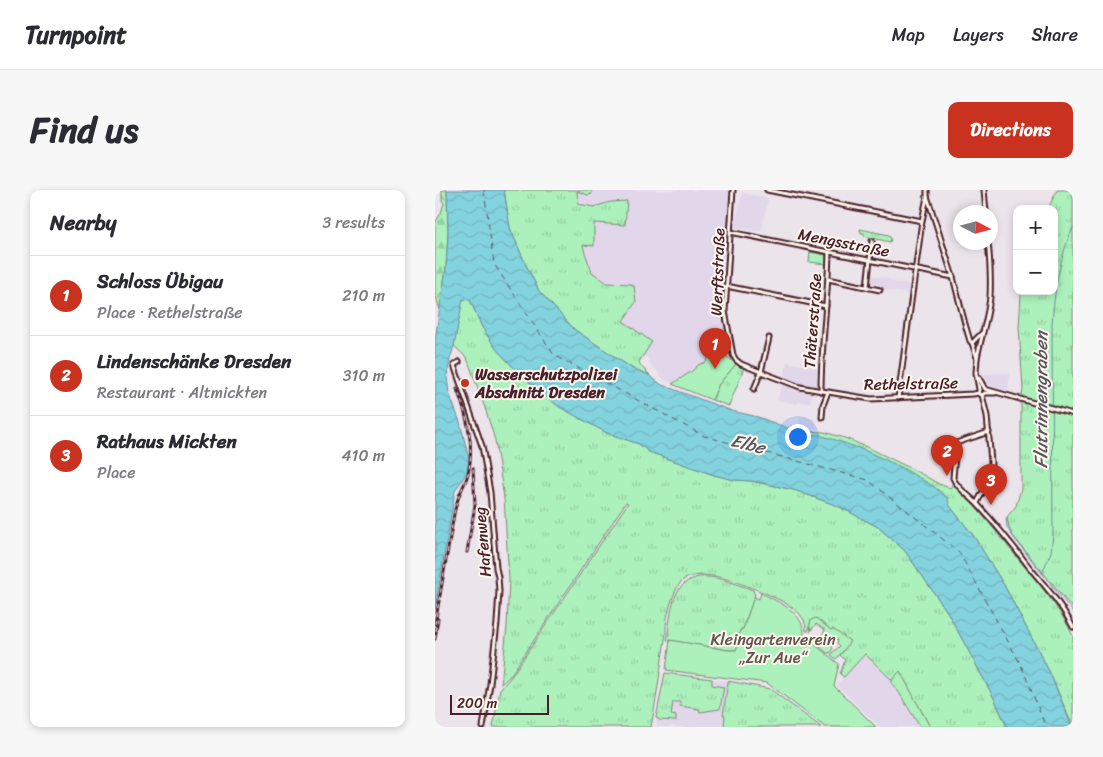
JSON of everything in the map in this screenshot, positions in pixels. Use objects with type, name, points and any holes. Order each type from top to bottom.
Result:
[{"type":"street","name":"Werftstraße","points":[[733,190],[726,318],[733,355]]},
{"type":"street","points":[[767,190],[922,221]]},
{"type":"street","points":[[898,398],[927,190]]},
{"type":"street","points":[[984,190],[985,205]]},
{"type":"street","points":[[927,196],[953,277],[970,341],[973,343],[977,358]]},
{"type":"street","name":"Mengsstraße","points":[[730,232],[953,277]]},
{"type":"street","points":[[867,287],[871,241]]},
{"type":"street","points":[[977,503],[990,478],[991,462],[987,416],[976,373],[977,358],[990,298],[989,250]]},
{"type":"street","name":"Thäterstraße","points":[[821,391],[822,348],[829,279],[829,252]]},
{"type":"street","points":[[829,279],[880,290]]},
{"type":"street","points":[[727,286],[826,306]]},
{"type":"street","points":[[973,343],[983,333]]},
{"type":"street","points":[[754,389],[761,372],[769,338]]},
{"type":"street","name":"Rethelstraße","points":[[733,355],[741,364],[800,386],[821,391],[871,399],[973,394],[982,391],[1001,393],[1073,414]]},
{"type":"street","name":"Hafenweg","points":[[459,362],[454,365],[482,446],[491,492],[499,591],[492,670],[483,727]]},
{"type":"street","points":[[822,416],[823,405],[828,392]]},
{"type":"street","points":[[989,432],[956,443],[953,478],[961,490],[977,503],[1059,603],[1073,627]]},
{"type":"shaded area","points":[[576,190],[733,190],[725,310],[731,340],[725,355],[712,349],[706,362],[698,365],[672,384],[659,376],[643,355],[652,342],[623,322],[636,302],[631,284],[607,283],[592,272],[590,268],[585,253]]},
{"type":"shaded area","points":[[742,193],[768,198],[762,230],[756,231],[735,227]]},
{"type":"shaded area","points":[[871,275],[911,285],[909,294],[877,288],[877,285],[869,283]]},
{"type":"shaded area","points":[[787,362],[818,369],[820,388],[784,378]]},
{"type":"shaded area","points":[[981,374],[1010,374],[1008,391],[988,385]]},
{"type":"shaded area","points":[[783,383],[792,387],[792,390],[812,393],[810,403],[798,402],[797,404],[777,400]]},
{"type":"shaded area","points":[[800,417],[814,418],[816,429],[809,430],[799,427]]},
{"type":"shaded area","points":[[865,654],[892,680],[892,684],[920,727],[880,727],[837,686]]},
{"type":"shaded area","points":[[665,673],[728,681],[723,714],[735,717],[743,727],[657,727],[656,718]]},
{"type":"green space","points":[[442,190],[447,190],[448,233],[446,268],[440,310],[435,294],[435,223],[444,203],[442,201]]},
{"type":"green space","points":[[504,190],[591,190],[592,194],[588,195],[577,191],[578,204],[594,207],[610,202],[627,201],[625,225],[594,223],[594,246],[583,245],[592,272],[607,283],[631,284],[634,286],[636,302],[623,321],[652,342],[639,362],[650,375],[633,369],[575,330],[539,291],[510,228]]},
{"type":"green space","points":[[1057,190],[1073,190],[1073,609],[1013,536],[1007,517],[1016,506],[1021,489],[1021,403],[1023,389],[1019,327],[1021,295],[1058,295],[1058,205],[1050,205]]},
{"type":"green space","points":[[860,229],[889,235],[890,242],[864,236]]},
{"type":"green space","points":[[810,252],[826,255],[826,264],[809,262]]},
{"type":"green space","points":[[462,299],[470,300],[482,327],[497,350],[521,375],[558,406],[607,433],[639,444],[649,452],[714,475],[794,490],[838,506],[878,527],[905,551],[948,613],[994,698],[1007,727],[930,727],[900,672],[892,680],[865,654],[844,677],[840,674],[845,660],[840,655],[845,649],[833,629],[831,630],[811,620],[808,631],[806,631],[805,624],[799,613],[783,602],[732,581],[701,575],[691,576],[683,580],[677,587],[671,603],[651,727],[493,727],[500,689],[511,677],[628,503],[626,502],[510,676],[501,684],[507,626],[509,580],[504,498],[495,440],[486,411],[467,358],[454,346]]},
{"type":"green space","points":[[712,349],[725,355],[736,364],[719,384],[712,400],[672,384],[698,365],[706,362]]},
{"type":"green space","points":[[736,364],[744,368],[729,406],[712,400],[719,384]]},
{"type":"green space","points":[[791,426],[845,438],[950,488],[953,481],[1041,587],[1062,616],[1073,636],[1073,727],[1050,673],[1004,585],[973,535],[949,505],[810,435],[789,428]]},
{"type":"green space","points":[[698,577],[719,579],[753,590],[755,595],[743,629],[741,629],[737,638],[740,640],[736,650],[667,640],[671,610],[676,595],[679,589],[686,583]]},
{"type":"green space","name":"Kleingartenverein „Zur Aue“","points":[[761,593],[790,609],[800,621],[804,636],[839,664],[834,686],[876,727],[825,727],[767,683],[666,670],[670,640],[736,650],[740,640],[737,638],[741,629],[743,629],[754,597],[759,599]]},
{"type":"green space","points":[[816,618],[831,630],[833,629],[850,641],[836,659],[831,654],[840,646],[837,643],[838,640],[833,640],[829,644],[833,648],[830,653],[827,653],[812,640],[814,636],[820,639],[825,630],[816,624],[810,632],[811,620]]},
{"type":"green space","points":[[900,671],[930,727],[920,727],[892,684],[892,680]]},
{"type":"green space","points":[[665,673],[712,679],[712,685],[724,687],[720,709],[700,712],[699,709],[680,706],[680,702],[673,702],[671,715],[676,716],[676,721],[656,718]]},
{"type":"green space","points":[[728,681],[770,689],[821,727],[724,727],[725,715],[723,715]]},
{"type":"water","name":"Elbe","points":[[447,190],[504,190],[510,228],[539,291],[575,330],[633,369],[647,374],[662,385],[732,411],[758,417],[804,434],[819,435],[864,450],[901,467],[933,486],[948,498],[949,505],[973,535],[1004,585],[1050,673],[1072,727],[1007,727],[994,698],[948,613],[905,551],[878,527],[838,506],[794,490],[714,475],[649,452],[639,444],[607,433],[581,419],[558,406],[521,375],[497,350],[482,327],[470,300],[463,299],[447,377],[449,393],[460,422],[469,459],[467,472],[455,491],[435,609],[435,340],[446,268],[448,233]]},
{"type":"waterway","name":"Flutrinnengraben","points":[[1042,573],[1051,552],[1053,534],[1053,313],[1061,263],[1073,227]]},
{"type":"waterway","points":[[1006,518],[1007,527],[1011,534],[1073,612]]},
{"type":"ferry route","points":[[484,190],[494,264],[554,355],[704,436],[868,480],[959,552],[1021,665],[1046,727]]},
{"type":"railway","points":[[435,624],[454,512],[467,477],[471,453],[469,431],[457,389]]},
{"type":"railway","points":[[467,552],[475,505],[473,468]]},
{"type":"railway","points":[[435,639],[438,619]]},
{"type":"place","name":"Schloss Übigau","points":[[715,369]]},
{"type":"place","name":"Wasserschutzpolizei Abschnitt Dresden","points":[[465,383]]},
{"type":"place","name":"Lindenschänke Dresden","points":[[947,476]]},
{"type":"place","name":"Rathaus Mickten","points":[[991,505]]}]
